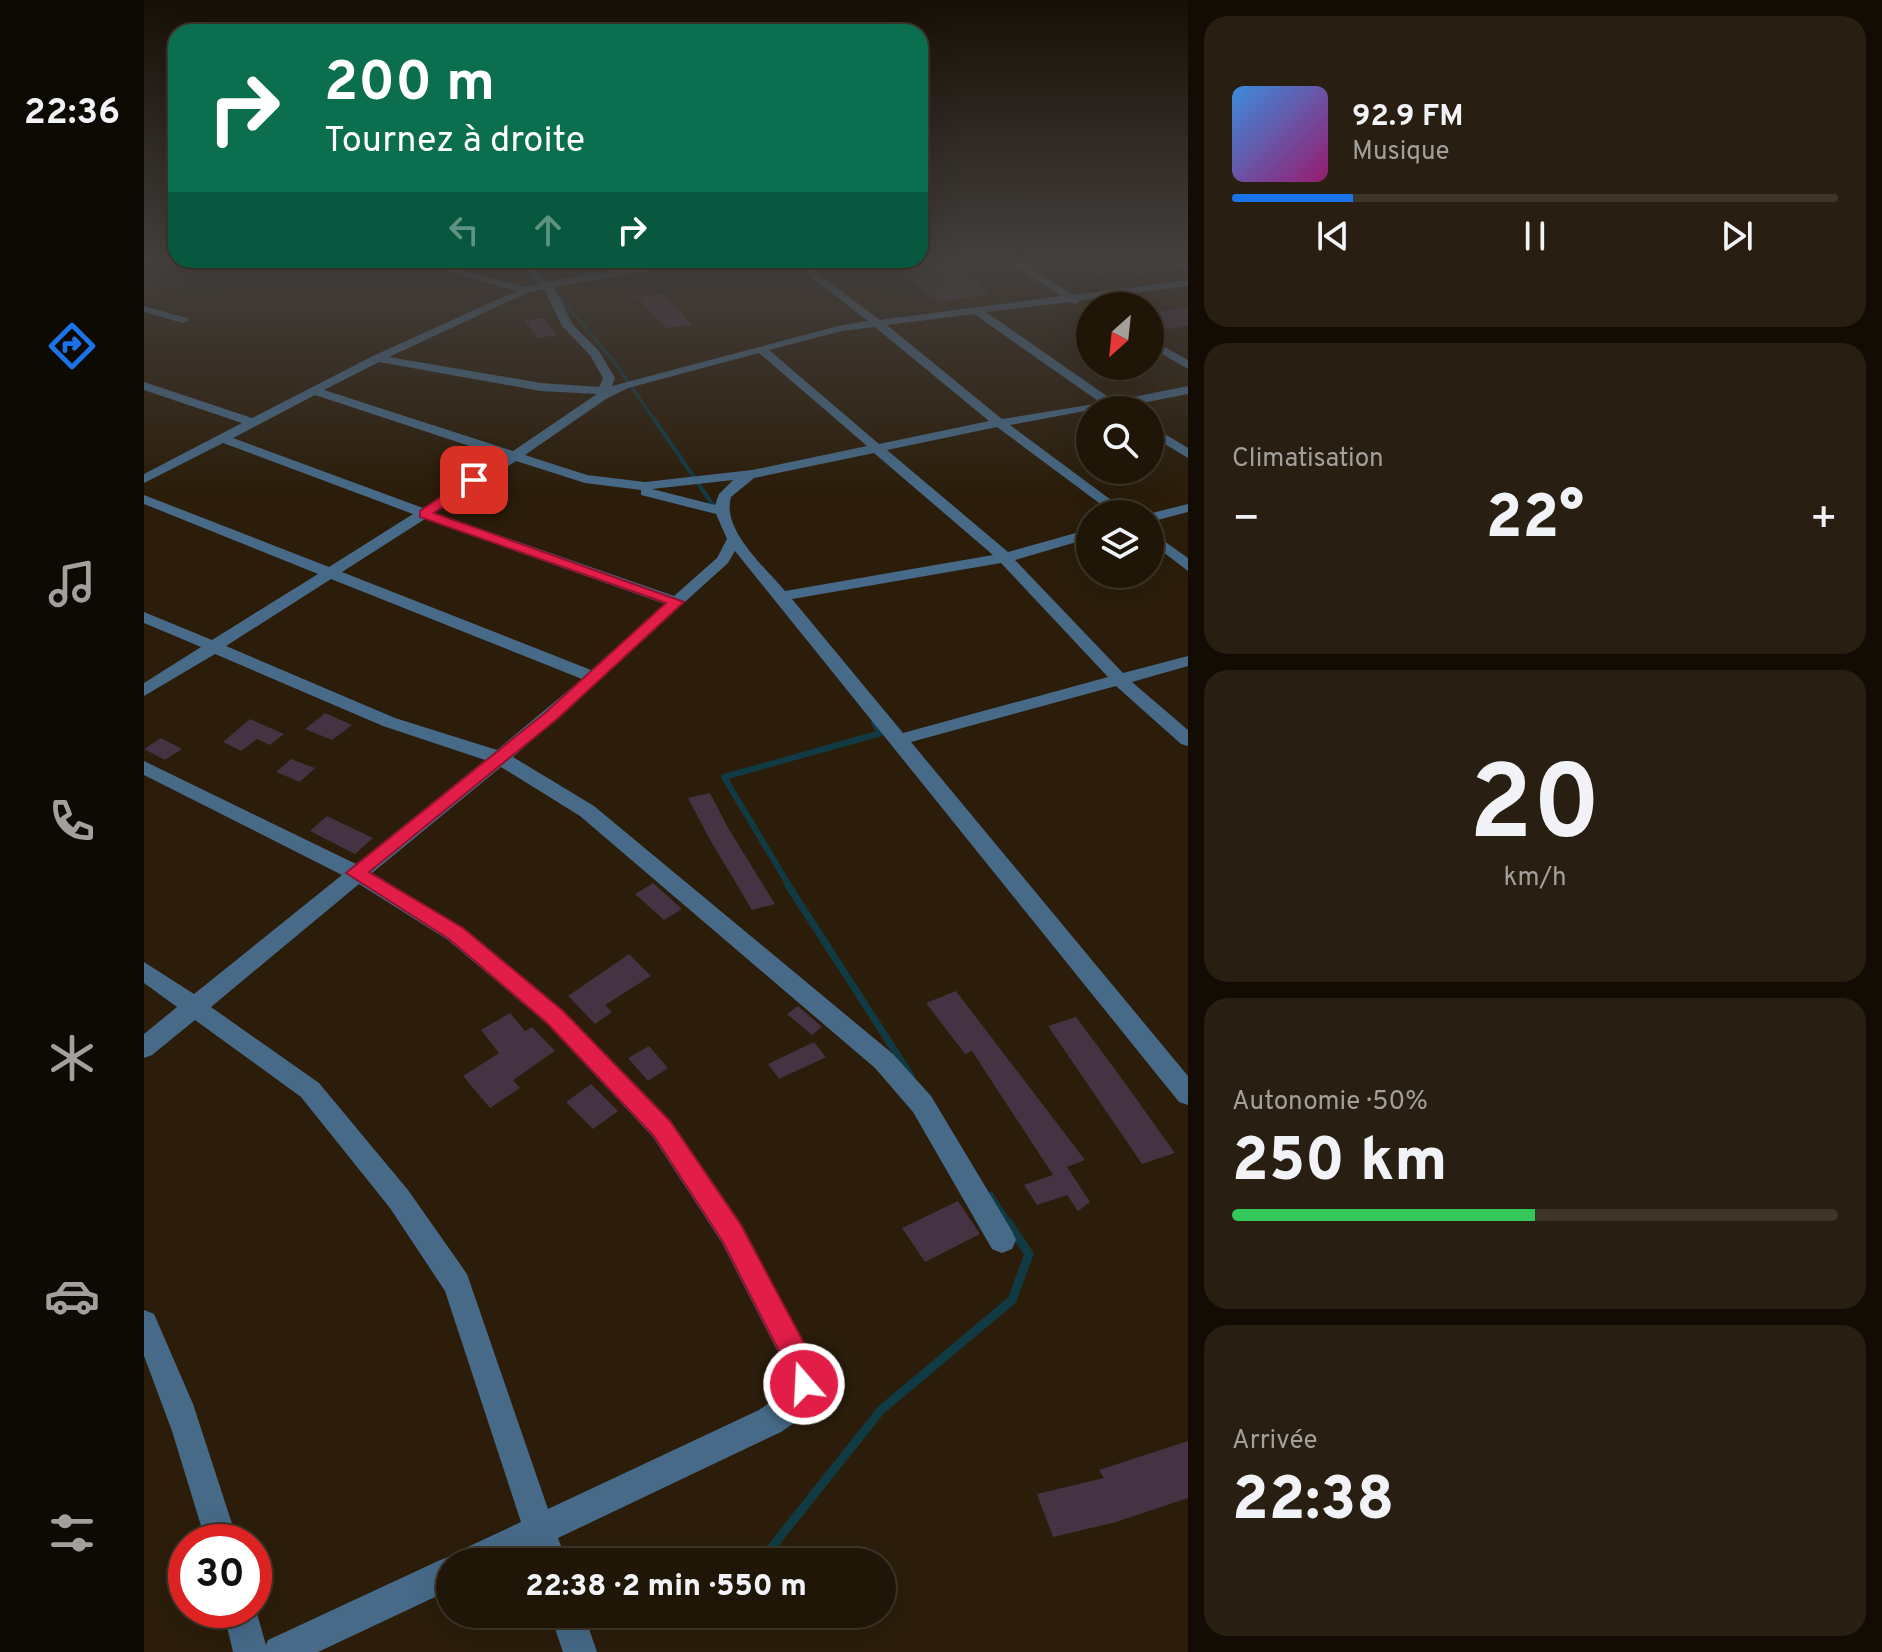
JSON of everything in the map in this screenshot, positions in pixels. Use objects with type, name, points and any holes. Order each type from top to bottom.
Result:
[{"type":"street","points":[[144,479],[421,338]]},
{"type":"street","points":[[578,338],[605,367],[609,378],[603,393]]},
{"type":"street","points":[[144,691],[574,418],[603,393],[638,380],[763,351],[798,338]]},
{"type":"street","points":[[895,338],[999,423],[1104,500]]},
{"type":"street","points":[[1016,338],[1099,396]]},
{"type":"street","points":[[1164,350],[1188,365]]},
{"type":"street","points":[[763,351],[1005,558],[1119,679],[1188,740]]},
{"type":"street","points":[[377,358],[549,389],[603,393]]},
{"type":"street","points":[[144,386],[253,422]]},
{"type":"street","points":[[1162,396],[1188,390]]},
{"type":"street","points":[[314,391],[585,479],[720,511]]},
{"type":"street","points":[[616,485],[678,485],[752,474],[999,423],[1076,412]]},
{"type":"street","points":[[222,438],[424,514],[676,602]]},
{"type":"street","points":[[1164,438],[1188,454]]},
{"type":"street","points":[[752,474],[733,486],[722,499],[720,511],[734,539],[901,739],[1188,1094]]},
{"type":"street","points":[[144,499],[593,677]]},
{"type":"street","points":[[1164,514],[1188,508]]},
{"type":"street","points":[[782,596],[1005,558],[1076,537]]},
{"type":"street","points":[[144,1048],[500,758],[723,560],[734,539]]},
{"type":"street","points":[[1164,546],[1188,566]]},
{"type":"street","points":[[144,617],[389,722],[500,758],[587,811],[884,1061],[922,1104],[1002,1240]]},
{"type":"street","points":[[901,739],[1188,661]]},
{"type":"street","points":[[144,767],[356,873],[456,934],[555,1017],[662,1129],[732,1234],[795,1355],[804,1384],[796,1403],[770,1421],[501,1548]]},
{"type":"street","points":[[144,971],[310,1090],[399,1199],[457,1284],[545,1548]]},
{"type":"street","points":[[144,1324],[160,1355],[217,1524]]},
{"type":"street","points":[[280,1652],[436,1580]]},
{"type":"street","points":[[244,1628],[250,1652]]},
{"type":"street","points":[[572,1628],[580,1652]]},
{"type":"building","points":[[325,713],[352,725],[332,740],[305,729]]},
{"type":"building","points":[[250,719],[284,734],[270,745],[257,739],[241,751],[223,742]]},
{"type":"building","points":[[161,738],[182,749],[165,760],[144,749]]},
{"type":"building","points":[[291,759],[315,768],[300,782],[276,772]]},
{"type":"building","points":[[710,793],[775,904],[752,910],[709,838],[688,798]]},
{"type":"building","points":[[327,816],[373,838],[355,854],[310,831]]},
{"type":"building","points":[[653,883],[682,909],[664,920],[635,894]]},
{"type":"building","points":[[629,954],[651,976],[605,1005],[612,1012],[595,1024],[568,996]]},
{"type":"building","points":[[956,991],[1085,1160],[1067,1167],[1090,1202],[1078,1211],[1067,1195],[1037,1205],[1024,1185],[1053,1175],[972,1051],[965,1054],[926,1003]]},
{"type":"building","points":[[798,1006],[822,1027],[812,1035],[787,1014]]},
{"type":"building","points":[[510,1013],[525,1031],[532,1027],[555,1051],[513,1080],[520,1088],[490,1108],[463,1076],[499,1053],[481,1030]]},
{"type":"building","points":[[1076,1017],[1175,1153],[1142,1164],[1048,1026]]},
{"type":"building","points":[[814,1042],[826,1057],[779,1079],[768,1064]]},
{"type":"building","points":[[649,1046],[668,1068],[648,1081],[628,1058]]},
{"type":"building","points":[[591,1084],[618,1111],[593,1129],[566,1102]]},
{"type":"building","points":[[958,1201],[980,1234],[925,1262],[902,1228]]},
{"type":"building","points":[[1188,1441],[1188,1498],[1116,1522],[1053,1537],[1037,1494],[1104,1478],[1099,1470]]},
{"type":"waterway","points":[[594,338],[655,421]]},
{"type":"waterway","points":[[654,419],[717,511]]},
{"type":"waterway","points":[[790,887],[724,777],[881,733],[874,723]]},
{"type":"waterway","points":[[788,885],[911,1076]]},
{"type":"waterway","points":[[990,1195],[1008,1223]]},
{"type":"waterway","points":[[771,1548],[881,1410],[1012,1300],[1029,1254],[1007,1221]]},
{"type":"route","points":[[474,480],[424,514],[676,602],[551,716],[356,873],[456,934],[555,1017],[662,1129],[732,1234],[795,1355],[804,1384]]}]
